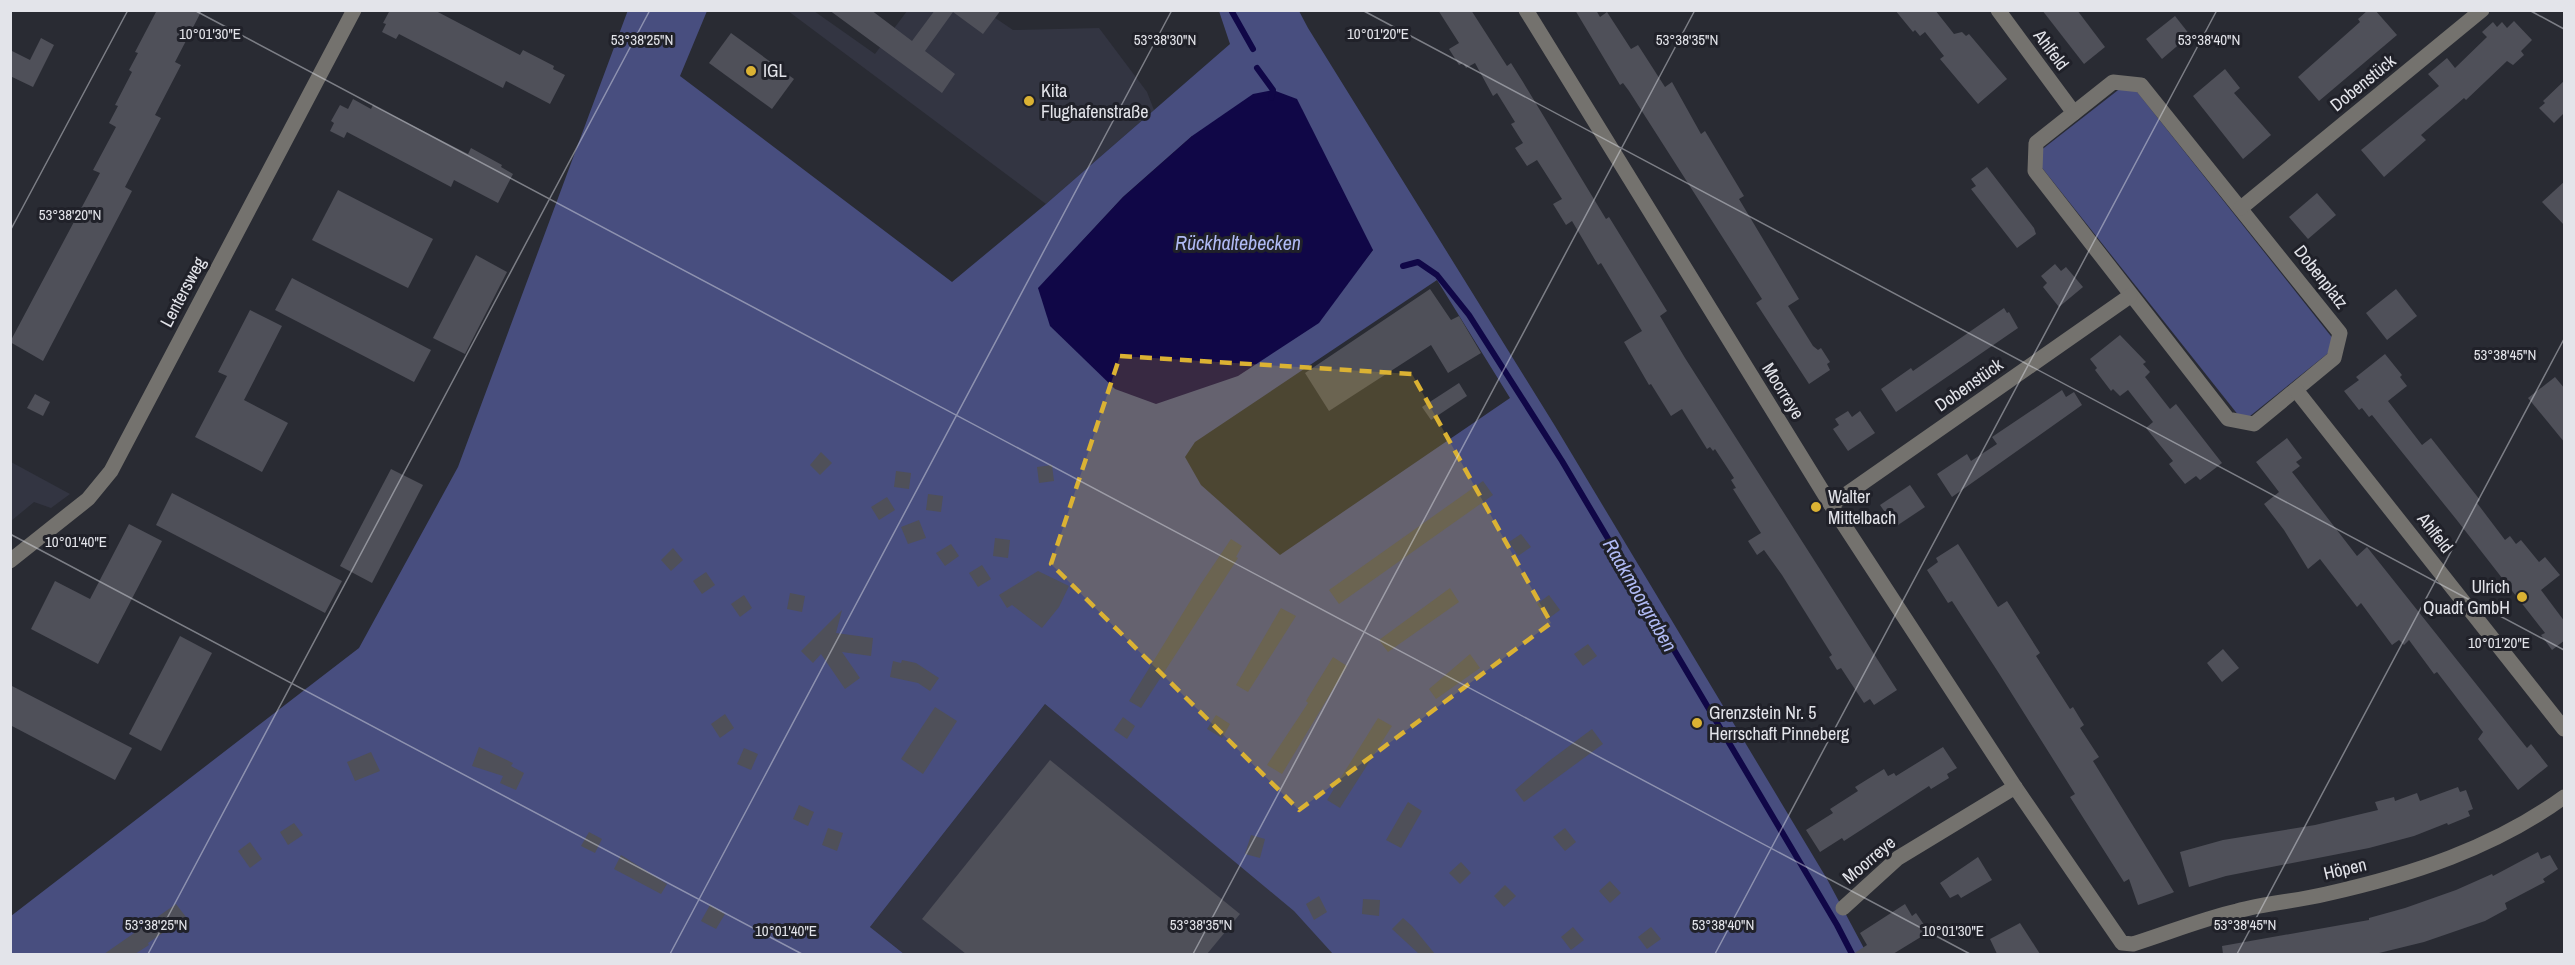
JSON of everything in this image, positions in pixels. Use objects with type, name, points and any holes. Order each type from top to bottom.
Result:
[{"type":"street","name":"Lentersweg","points":[[10,561],[88,499],[111,471],[354,10]]},
{"type":"street","name":"Moorreye","points":[[1526,10],[1831,505],[2014,787],[2122,943]]},
{"type":"street","name":"Ahlfeld","points":[[1998,10],[2074,112]]},
{"type":"street","name":"Dobenstück","points":[[2241,207],[2482,10]]},
{"type":"street","name":"Dobenplatz","points":[[2114,82],[2141,85],[2241,207],[2340,333],[2334,358],[2254,423],[2228,419],[2130,296],[2035,171],[2036,143],[2114,82]]},
{"type":"street","name":"Dobenstück","points":[[1831,505],[2130,296]]},
{"type":"street","name":"Ahlfeld","points":[[2296,390],[2565,729]]},
{"type":"street","name":"Moorreye","points":[[1843,908],[1898,858],[2014,787]]},
{"type":"street","name":"Höpen","points":[[2122,943],[2133,944],[2239,910],[2323,895],[2393,878],[2452,858],[2492,840],[2565,797]]},
{"type":"highlighted area","points":[[1120,356],[1412,374],[1551,623],[1299,810],[1051,564]]},
{"type":"shaded area","points":[[628,10],[707,11],[680,76],[952,282],[1046,204],[1230,44],[1219,11],[1299,11],[1555,426],[1827,879],[1867,954],[1333,954],[1294,911],[1045,704],[870,927],[904,954],[11,954],[11,916],[359,648],[458,467]],"holes":[[[1192,136],[1373,250],[1348,282],[1038,289],[1123,197]],[[1437,280],[1510,398],[1280,555],[1201,485],[1185,457],[1195,442]]]},
{"type":"shaded area","name":"Kita Flughafenstraße","points":[[788,11],[814,11],[875,54],[907,11],[985,11],[1013,30],[1099,28],[1147,92],[1154,110],[1046,204]]},
{"type":"shaded area","points":[[2122,87],[2134,88],[2334,340],[2332,350],[2250,416],[2239,416],[2039,164],[2040,151]]},
{"type":"shaded area","points":[[11,462],[70,494],[51,508],[34,502],[11,521]]},
{"type":"shaded area","points":[[1045,704],[1292,907],[1334,954],[904,954],[870,927]]},
{"type":"water","name":"Rückhaltebecken","points":[[1273,90],[1297,99],[1373,250],[1319,323],[1238,376],[1156,404],[1115,389],[1050,326],[1038,288],[1123,197],[1192,136],[1253,94]]},
{"type":"building","points":[[157,10],[202,10],[175,62],[181,65],[155,115],[161,118],[125,187],[132,191],[43,361],[10,342],[100,173],[93,170],[116,127],[109,123],[118,106],[115,105],[132,72],[129,70],[138,53],[135,52]]},
{"type":"building","points":[[390,10],[434,10],[520,55],[523,50],[554,66],[553,69],[565,75],[550,104],[506,81],[503,88],[399,34],[396,39],[382,32],[386,24],[383,23]]},
{"type":"building","points":[[829,10],[871,10],[912,41],[935,10],[1001,10],[983,34],[953,12],[925,51],[955,74],[942,93]]},
{"type":"building","points":[[1438,10],[1471,10],[1507,66],[1511,63],[1606,219],[1609,217],[1667,311],[1660,316],[1685,358],[1897,690],[1874,705],[1870,699],[1864,703],[1841,668],[1837,670],[1829,657],[1832,655],[1782,575],[1764,550],[1757,555],[1748,541],[1761,533],[1733,489],[1736,488],[1731,480],[1734,478],[1715,449],[1713,451],[1710,447],[1707,449],[1682,409],[1671,416],[1651,384],[1649,385],[1624,342],[1642,331],[1601,263],[1598,265],[1572,221],[1566,225],[1553,204],[1562,199],[1537,160],[1527,166],[1515,148],[1523,143],[1511,124],[1515,122],[1497,93],[1493,96],[1475,63],[1466,68],[1463,63],[1459,65],[1449,49],[1459,43]]},
{"type":"building","points":[[1575,10],[1596,10],[1600,17],[1607,12],[1631,49],[1638,45],[1665,87],[1672,82],[1701,134],[1705,131],[1744,196],[1739,199],[1799,299],[1788,306],[1813,346],[1818,350],[1821,348],[1830,362],[1827,364],[1830,370],[1809,384],[1756,303],[1762,299],[1629,91],[1623,83],[1620,85]]},
{"type":"building","points":[[1895,10],[1935,10],[1954,34],[1962,32],[1966,36],[1969,34],[2007,79],[1978,104],[1940,59],[1944,56],[1925,32],[1920,36],[1915,30],[1913,32]]},
{"type":"building","points":[[2042,10],[2077,10],[2105,47],[2084,64]]},
{"type":"building","points":[[2368,10],[2375,10],[2397,35],[2319,101],[2298,77],[2360,22],[2358,19]]},
{"type":"building","points":[[2175,16],[2190,35],[2162,59],[2146,39]]},
{"type":"building","points":[[2514,21],[2532,40],[2521,51],[2524,55],[2513,65],[2507,61],[2466,100],[2464,98],[2421,135],[2426,140],[2384,177],[2361,150],[2439,86],[2428,74],[2447,58],[2455,68],[2487,37],[2482,32],[2493,22],[2497,27],[2502,22],[2507,28]]},
{"type":"building","name":"IGL","points":[[731,33],[794,79],[772,109],[709,63]]},
{"type":"building","points":[[41,38],[54,45],[33,87],[10,76],[10,50],[30,60]]},
{"type":"building","points":[[2225,69],[2240,88],[2234,93],[2271,135],[2243,159],[2193,96]]},
{"type":"building","points":[[2565,80],[2565,112],[2554,123],[2539,108],[2545,103],[2543,101]]},
{"type":"building","points":[[353,99],[371,109],[373,105],[468,154],[471,148],[502,165],[501,167],[513,174],[498,203],[454,180],[451,187],[347,132],[344,138],[330,131],[334,123],[331,121],[340,105],[348,109]]},
{"type":"building","points":[[1987,167],[2034,228],[2036,234],[2017,248],[1971,189],[1976,186],[1971,179]]},
{"type":"building","points":[[2565,181],[2565,226],[2542,202]]},
{"type":"building","points":[[338,190],[433,239],[408,288],[312,240]]},
{"type":"building","points":[[2317,193],[2336,215],[2308,239],[2289,217]]},
{"type":"building","points":[[476,255],[507,272],[465,354],[433,338]]},
{"type":"building","points":[[2055,264],[2061,271],[2066,267],[2083,287],[2059,307],[2043,287],[2047,283],[2041,276]]},
{"type":"building","points":[[292,278],[431,350],[414,382],[275,310]]},
{"type":"building","points":[[1430,289],[1451,320],[1459,316],[1481,353],[1448,373],[1431,345],[1329,411],[1305,373]]},
{"type":"building","points":[[2396,289],[2417,316],[2387,340],[2366,313]]},
{"type":"building","points":[[2004,308],[2007,313],[2009,312],[2018,328],[1896,412],[1881,389],[1911,368],[1913,371]]},
{"type":"building","points":[[250,310],[282,326],[244,400],[288,423],[262,472],[195,437],[227,376],[218,372]]},
{"type":"building","points":[[2120,335],[2146,362],[2143,364],[2150,372],[2145,377],[2170,409],[2176,404],[2222,463],[2200,480],[2196,476],[2185,484],[2169,464],[2173,461],[2146,428],[2153,422],[2128,390],[2120,396],[2113,389],[2111,391],[2095,370],[2097,368],[2090,359]]},
{"type":"building","points":[[2385,354],[2402,375],[2400,377],[2407,386],[2388,401],[2422,445],[2431,438],[2480,500],[2477,503],[2505,540],[2510,536],[2516,544],[2521,540],[2539,562],[2545,557],[2560,575],[2541,590],[2565,622],[2565,640],[2552,650],[2541,635],[2545,633],[2456,519],[2372,415],[2369,417],[2362,408],[2359,410],[2344,391],[2359,380],[2356,377]]},
{"type":"building","points":[[2555,377],[2565,389],[2565,443],[2528,398]]},
{"type":"building","points":[[1459,383],[1467,396],[1431,420],[1422,407]]},
{"type":"building","points":[[2062,390],[2066,397],[2074,392],[2082,405],[1952,497],[1937,474],[1967,454],[1971,461],[1997,444],[1992,437]]},
{"type":"building","points":[[35,394],[50,402],[43,416],[27,408]]},
{"type":"building","points":[[1848,411],[1852,417],[1860,411],[1875,433],[1848,451],[1833,429],[1839,425],[1835,419]]},
{"type":"building","points":[[2287,438],[2302,458],[2296,462],[2300,466],[2292,472],[2357,556],[2367,547],[2527,748],[2531,744],[2548,766],[2518,790],[2478,739],[2483,732],[2437,672],[2434,674],[2409,640],[2404,645],[2399,640],[2392,645],[2361,603],[2357,607],[2320,559],[2308,569],[2284,530],[2264,504],[2279,492],[2256,462]]},
{"type":"building","points":[[821,452],[832,463],[820,475],[810,465]]},
{"type":"building","points":[[1052,465],[1054,481],[1039,483],[1037,467]]},
{"type":"building","points":[[391,469],[423,485],[372,583],[340,566]]},
{"type":"building","points":[[896,471],[911,473],[909,489],[894,487]]},
{"type":"building","points":[[1483,481],[1493,495],[1339,604],[1329,590]]},
{"type":"building","points":[[1910,485],[1925,507],[1895,527],[1880,505]]},
{"type":"building","points":[[172,493],[342,581],[325,613],[156,525]]},
{"type":"building","points":[[928,494],[943,496],[941,512],[926,510]]},
{"type":"building","points":[[887,497],[895,510],[879,520],[871,507]]},
{"type":"building","points":[[919,520],[926,538],[908,544],[901,527]]},
{"type":"building","points":[[129,524],[162,541],[98,664],[31,629],[55,581],[90,599]]},
{"type":"building","points":[[1521,534],[1531,547],[1518,556],[1509,542]]},
{"type":"building","points":[[995,538],[1010,540],[1008,558],[993,556]]},
{"type":"building","points":[[1231,539],[1242,546],[1236,557],[1238,558],[1141,708],[1129,701]]},
{"type":"building","points":[[951,544],[959,556],[945,566],[936,553]]},
{"type":"building","points":[[1958,544],[1998,607],[2007,601],[2040,653],[2036,656],[2070,709],[2073,707],[2084,725],[2080,728],[2099,757],[2093,761],[2174,892],[2138,905],[2129,879],[2124,882],[2070,797],[2075,794],[2000,675],[1952,601],[1948,603],[1927,570],[1938,562],[1936,558]]},
{"type":"building","points":[[673,548],[683,560],[671,571],[661,560]]},
{"type":"building","points":[[982,565],[991,579],[978,587],[969,573]]},
{"type":"building","points":[[1038,571],[1069,586],[1059,607],[1042,628],[1012,605],[1007,608],[999,595]]},
{"type":"building","points":[[706,572],[715,585],[702,594],[693,581]]},
{"type":"building","points":[[1450,588],[1459,602],[1388,652],[1379,640]]},
{"type":"building","points":[[790,593],[805,596],[802,612],[787,609]]},
{"type":"building","points":[[744,595],[752,608],[740,617],[731,604]]},
{"type":"building","points":[[1549,595],[1560,610],[1548,619],[1537,604]]},
{"type":"building","points":[[1281,608],[1296,616],[1248,692],[1236,685]]},
{"type":"building","points":[[842,610],[836,633],[873,638],[871,656],[842,652],[860,678],[845,689],[821,654],[813,663],[801,651]]},
{"type":"building","points":[[180,636],[212,653],[161,751],[129,734]]},
{"type":"building","points":[[1588,644],[1597,656],[1583,666],[1574,654]]},
{"type":"building","points":[[2223,649],[2239,668],[2222,682],[2207,663]]},
{"type":"building","points":[[1470,654],[1480,668],[1436,699],[1429,689]]},
{"type":"building","points":[[1333,657],[1347,666],[1282,774],[1267,765],[1308,703],[1306,701]]},
{"type":"building","points":[[902,660],[916,663],[939,678],[930,691],[918,683],[890,677],[893,661],[901,663]]},
{"type":"building","points":[[10,685],[132,748],[115,780],[10,725]]},
{"type":"building","points":[[935,707],[957,721],[923,774],[901,759]]},
{"type":"building","points":[[725,714],[734,728],[720,738],[711,724]]},
{"type":"building","points":[[1216,715],[1230,724],[1222,738],[1207,729]]},
{"type":"building","points":[[1123,717],[1135,726],[1127,739],[1114,730]]},
{"type":"building","points":[[1378,718],[1392,726],[1340,808],[1327,800]]},
{"type":"building","points":[[1592,729],[1603,744],[1524,802],[1515,790]]},
{"type":"building","points":[[479,747],[513,763],[511,766],[524,773],[516,790],[500,783],[503,776],[472,766]]},
{"type":"building","points":[[1943,747],[1957,768],[1947,774],[1949,778],[1931,789],[1929,786],[1844,841],[1842,838],[1820,852],[1806,830],[1833,813],[1830,809],[1858,791],[1855,787],[1884,769],[1888,776],[1894,773],[1896,776]]},
{"type":"building","points":[[744,748],[758,754],[751,770],[737,764]]},
{"type":"building","points":[[371,752],[380,771],[355,781],[347,762]]},
{"type":"building","points":[[1050,760],[1240,914],[1207,954],[966,954],[922,919]]},
{"type":"building","points":[[2458,787],[2460,792],[2466,790],[2473,809],[2468,811],[2470,816],[2448,825],[2447,823],[2414,836],[2369,848],[2226,876],[2189,887],[2180,852],[2223,840],[2315,825],[2378,810],[2375,802],[2394,797],[2395,801],[2417,793],[2420,801]]},
{"type":"building","points":[[1408,802],[1422,811],[1401,848],[1386,840]]},
{"type":"building","points":[[799,805],[814,812],[808,826],[793,819]]},
{"type":"building","points":[[294,823],[303,835],[288,845],[280,832]]},
{"type":"building","points":[[828,828],[843,833],[837,851],[822,845]]},
{"type":"building","points":[[1565,828],[1576,842],[1565,851],[1553,837]]},
{"type":"building","points":[[589,832],[602,839],[595,853],[581,846]]},
{"type":"building","points":[[1251,835],[1265,839],[1260,858],[1245,854]]},
{"type":"building","points":[[250,842],[262,859],[250,868],[238,851]]},
{"type":"building","points":[[2538,852],[2541,859],[2550,855],[2558,869],[2543,879],[2545,882],[2505,903],[2507,909],[2485,921],[2424,942],[2375,954],[2223,954],[2222,946],[2369,920],[2369,918],[2456,890],[2492,874],[2493,876]]},
{"type":"building","points":[[621,855],[667,884],[661,894],[614,869]]},
{"type":"building","points":[[1978,857],[1992,880],[1961,898],[1958,894],[1950,898],[1940,883]]},
{"type":"building","points":[[1461,862],[1471,873],[1460,884],[1449,873]]},
{"type":"building","points":[[1610,881],[1621,893],[1610,903],[1599,891]]},
{"type":"building","points":[[1505,885],[1516,896],[1504,907],[1494,896]]},
{"type":"building","points":[[1319,896],[1327,912],[1314,920],[1306,904]]},
{"type":"building","points":[[1363,899],[1380,900],[1379,916],[1362,914]]},
{"type":"building","points":[[176,904],[186,917],[148,943],[149,945],[135,954],[104,954]]},
{"type":"building","points":[[1905,904],[1912,916],[1916,913],[1929,932],[1893,954],[1853,954],[1867,945],[1860,933]]},
{"type":"building","points":[[710,905],[725,914],[716,929],[701,921]]},
{"type":"building","points":[[1403,918],[1435,954],[1419,954],[1392,929]]},
{"type":"building","points":[[2020,923],[2040,954],[1997,954],[1990,939]]},
{"type":"building","points":[[1573,927],[1584,940],[1571,950],[1561,937]]},
{"type":"building","points":[[1651,927],[1661,939],[1647,949],[1638,937]]},
{"type":"waterway","name":"Raakmoorgraben","points":[[1231,10],[1253,49]]},
{"type":"waterway","name":"Raakmoorgraben","points":[[1257,68],[1273,90],[1271,98]]},
{"type":"waterway","name":"Raakmoorgraben","points":[[1403,266],[1418,262],[1437,275],[1469,315],[1562,461],[1852,954]]},
{"type":"place","name":"IGL","points":[[751,71]]},
{"type":"place","name":"Kita Flughafenstraße","points":[[1029,101]]},
{"type":"place","name":"Walter Mittelbach","points":[[1816,507]]},
{"type":"place","name":"Ulrich Quadt GmbH","points":[[2522,597]]},
{"type":"place","name":"Grenzstein Nr. 5 Herrschaft Pinneberg","points":[[1697,723]]}]
